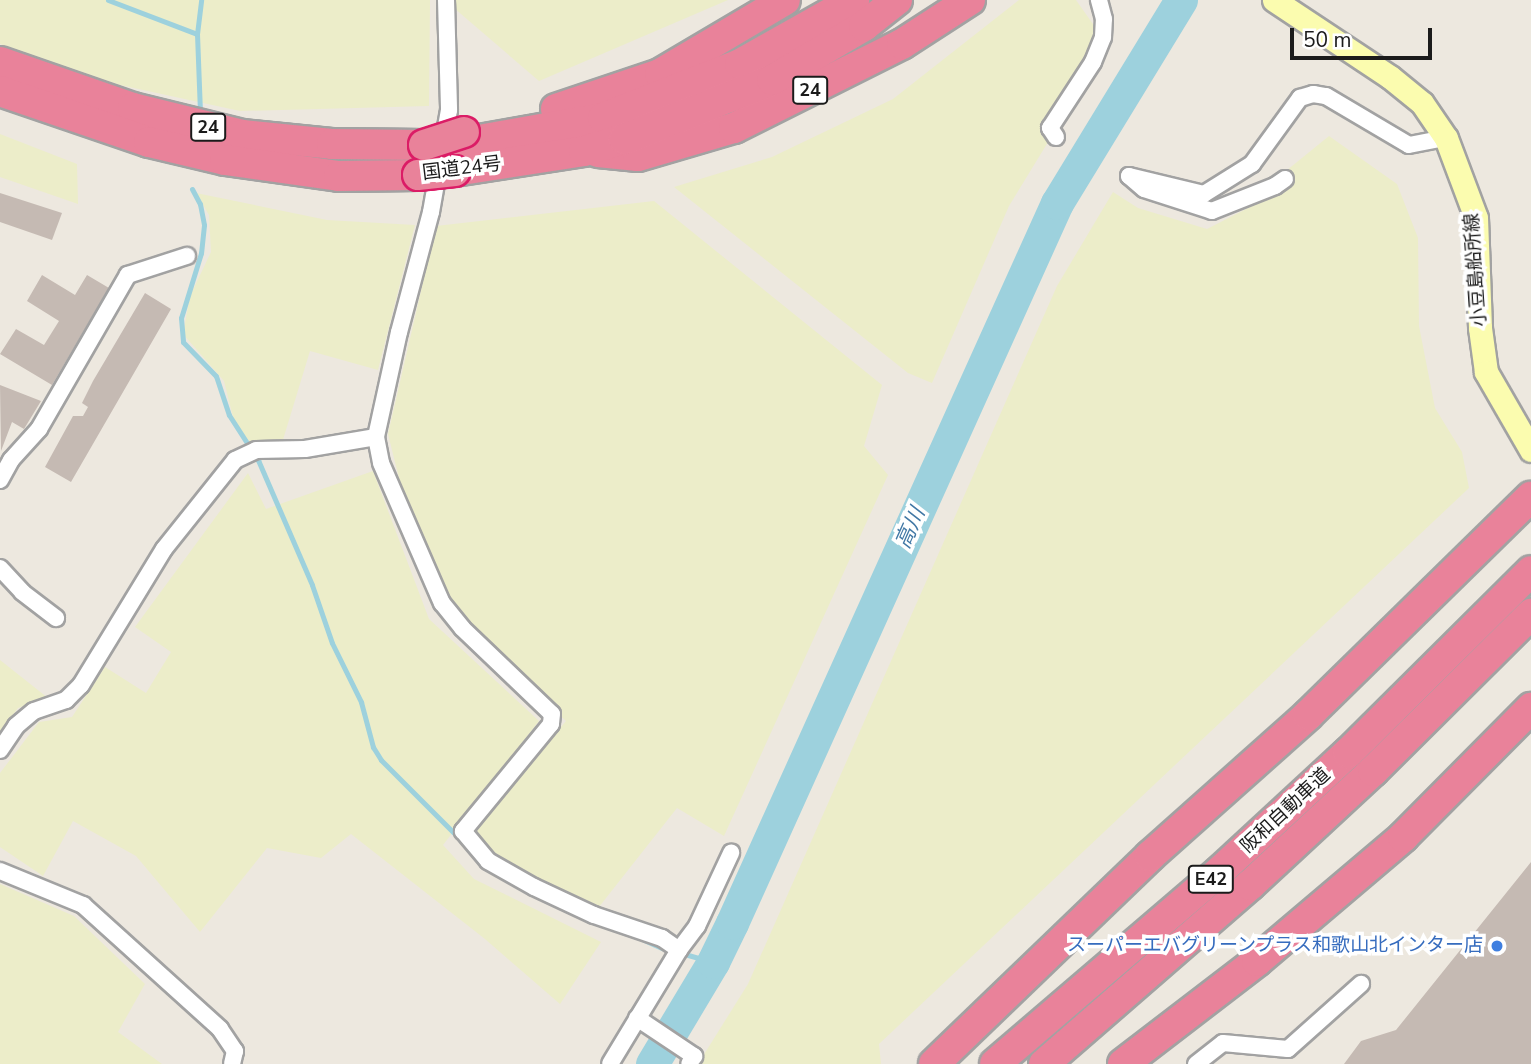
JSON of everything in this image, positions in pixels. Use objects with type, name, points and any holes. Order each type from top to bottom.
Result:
[{"type":"highway","name":"24","points":[[594,109],[660,74],[785,0]]},
{"type":"highway","name":"24","points":[[460,149],[740,64],[854,0]]},
{"type":"highway","name":"24","points":[[631,147],[772,80],[864,26],[897,0]]},
{"type":"highway","name":"24","points":[[631,147],[734,128],[902,44],[970,0]]},
{"type":"highway","name":"国道24号","points":[[0,61],[133,108],[242,135],[332,144],[424,145],[460,149],[584,151],[631,147]]},
{"type":"highway","name":"国道24号","points":[[0,92],[149,142],[225,160],[339,176],[418,175],[460,149]]},
{"type":"highway","points":[[933,1064],[1150,856],[1308,715],[1531,497]]},
{"type":"highway","name":"阪和自動車道","points":[[995,1064],[1220,872],[1418,684],[1531,571]]},
{"type":"highway","name":"阪和自動車道","points":[[1044,1064],[1250,885],[1531,614]]},
{"type":"highway","points":[[1123,1064],[1257,961],[1403,837],[1531,708]]},
{"type":"main road","name":"小豆島船所線","points":[[1274,0],[1390,77],[1422,103],[1446,138],[1476,218],[1480,328],[1486,372],[1531,450]]},
{"type":"street","points":[[446,0],[449,110],[431,212],[398,332],[376,437],[381,463],[442,603],[462,628],[552,714],[551,724],[463,831],[488,861],[534,887],[594,915],[662,938],[680,950]]},
{"type":"street","points":[[1056,137],[1051,128],[1093,62],[1103,37],[1104,19],[1099,0]]},
{"type":"street","points":[[1285,179],[1275,186],[1212,211],[1144,189],[1129,176],[1204,194],[1252,164],[1300,97],[1313,93],[1326,96],[1409,145],[1446,138]]},
{"type":"street","points":[[0,480],[11,460],[39,429],[128,275],[187,256]]},
{"type":"street","points":[[0,750],[16,726],[34,711],[66,700],[81,685],[164,549],[235,460],[253,451],[305,449],[376,437]]},
{"type":"street","points":[[0,568],[22,592],[56,618]]},
{"type":"street","points":[[610,1064],[643,1021],[680,950],[697,926],[731,853]]},
{"type":"street","points":[[0,871],[83,905],[220,1029],[235,1051],[232,1064]]},
{"type":"street","points":[[1196,1064],[1223,1043],[1288,1049],[1361,984]]},
{"type":"street","points":[[643,1021],[689,1058]]},
{"type":"green space","points":[[0,0],[430,0],[429,106],[240,111],[120,85],[0,44]]},
{"type":"green space","points":[[454,0],[728,0],[539,81],[454,8]]},
{"type":"green space","points":[[1019,0],[1076,0],[1095,27],[1089,75],[1009,206],[932,383],[908,373],[674,187],[772,157],[893,99]]},
{"type":"green space","points":[[0,134],[77,164],[78,204],[0,177]]},
{"type":"green space","points":[[1329,136],[1397,184],[1418,238],[1419,326],[1435,408],[1462,452],[1469,488],[879,1044],[881,1064],[698,1064],[748,984],[1057,286],[1113,192],[1138,208],[1207,229],[1289,187],[1281,175]]},
{"type":"green space","points":[[196,193],[327,220],[415,225],[378,370],[310,351],[282,443],[252,445],[234,421],[224,381],[183,334],[190,296],[211,252],[209,215]]},
{"type":"green space","points":[[654,201],[882,385],[864,446],[888,475],[724,836],[677,808],[595,912],[494,859],[473,832],[566,721],[480,641],[447,603],[405,502],[388,434],[436,226]]},
{"type":"green space","points":[[373,471],[429,619],[539,721],[443,845],[474,879],[601,942],[560,1004],[485,939],[351,834],[321,858],[267,848],[200,932],[136,856],[73,821],[43,876],[0,847],[0,773],[39,722],[72,717],[105,667],[146,693],[171,652],[135,627],[248,473],[266,509]]},
{"type":"green space","points":[[0,660],[48,698],[18,708],[0,733]]},
{"type":"green space","points":[[0,884],[74,916],[145,984],[118,1032],[162,1064],[0,1064]]},
{"type":"building","points":[[0,193],[62,213],[52,240],[0,222]]},
{"type":"building","points":[[42,275],[75,295],[87,275],[109,288],[52,385],[0,354],[16,329],[44,345],[59,321],[27,301]]},
{"type":"building","points":[[145,293],[171,309],[71,482],[45,467],[73,416],[83,416],[88,407],[82,403],[93,381]]},
{"type":"building","points":[[0,385],[41,401],[24,429],[12,422],[1,451]]},
{"type":"building","name":"スーパーエバグリーンプラス和歌山北インター店","points":[[1531,862],[1531,1064],[1344,1064],[1361,1041],[1396,1030]]},
{"type":"waterway","points":[[108,0],[197,34]]},
{"type":"waterway","points":[[200,112],[197,34],[201,0]]},
{"type":"waterway","name":"高川","points":[[652,1064],[713,962],[732,923],[1057,203],[1181,0]]},
{"type":"waterway","points":[[192,189],[200,204],[204,225],[201,253],[181,318],[183,342],[216,376],[229,415],[258,460],[312,585],[332,643],[361,702],[373,747],[381,760],[460,839]]},
{"type":"waterway","points":[[566,910],[595,923]]},
{"type":"waterway","points":[[644,940],[662,948]]},
{"type":"waterway","points":[[688,955],[713,962]]},
{"type":"place","name":"スーパーエバグリーンプラス和歌山北インター店","points":[[1497,946]]}]
